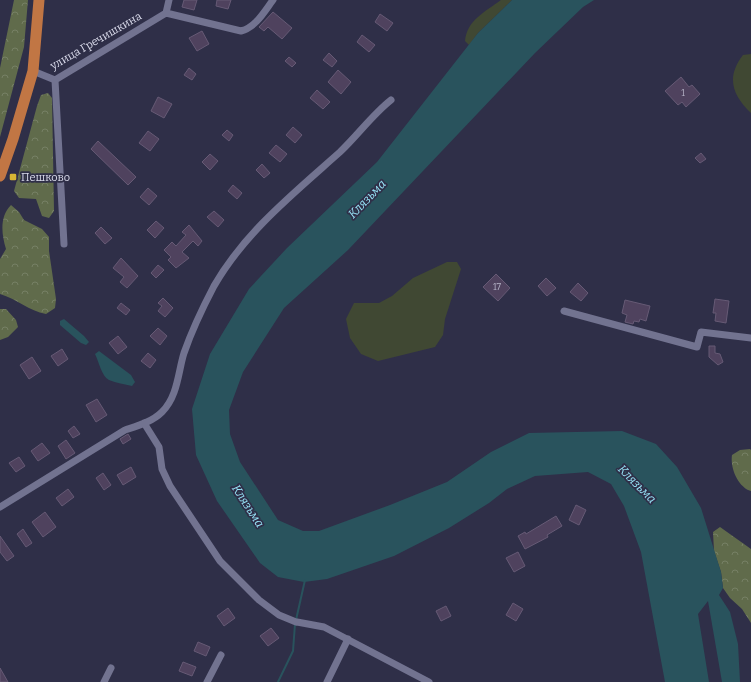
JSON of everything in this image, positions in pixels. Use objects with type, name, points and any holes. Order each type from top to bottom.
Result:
[{"type":"highway","points":[[0,176],[13,139],[33,71],[39,0]]},
{"type":"street","points":[[169,0],[166,13],[241,31],[253,26],[273,0]]},
{"type":"street","name":"улица Гречишкина","points":[[33,71],[55,80],[166,13]]},
{"type":"street","points":[[55,80],[64,244]]},
{"type":"street","points":[[0,507],[124,430],[144,423],[162,413],[168,406],[173,395],[184,353],[195,326],[214,286],[234,254],[250,236],[341,150],[380,109],[391,100]]},
{"type":"street","points":[[564,311],[697,347],[701,332],[751,338]]},
{"type":"street","points":[[144,423],[159,447],[162,468],[170,486],[220,560],[259,600],[279,615],[295,622],[324,627],[429,682]]},
{"type":"street","points":[[327,682],[348,639]]},
{"type":"street","points":[[207,682],[221,655]]},
{"type":"street","points":[[104,682],[111,668]]},
{"type":"shaded area","points":[[501,0],[512,0],[478,33],[469,45],[465,41],[469,27],[478,17]]},
{"type":"shaded area","points":[[751,54],[751,113],[739,99],[734,86],[733,78],[734,71],[743,55]]},
{"type":"shaded area","points":[[447,262],[457,262],[461,269],[445,319],[443,335],[435,347],[378,361],[361,354],[350,338],[346,319],[354,303],[379,303],[392,296],[413,278]]},
{"type":"green space","points":[[14,0],[28,0],[24,47],[0,137],[0,68]]},
{"type":"green space","points":[[48,93],[52,98],[54,211],[49,218],[42,216],[36,199],[19,198],[14,191],[37,106],[41,95]]},
{"type":"green space","points":[[11,205],[19,212],[24,220],[42,229],[49,237],[49,251],[56,299],[55,308],[46,314],[0,294],[0,259],[6,249],[2,225],[7,209]]},
{"type":"green space","points":[[0,309],[6,309],[16,320],[18,327],[8,337],[0,340]]},
{"type":"green space","points":[[750,449],[751,491],[742,486],[732,466],[732,455],[740,450]]},
{"type":"green space","points":[[720,527],[751,549],[751,623],[742,609],[730,598],[723,588],[721,572],[714,551],[713,532]]},
{"type":"water","name":"Клязьма","points":[[512,0],[594,0],[583,7],[535,53],[348,250],[284,308],[243,372],[229,410],[230,434],[240,462],[278,520],[303,531],[319,531],[447,482],[491,452],[529,433],[622,431],[656,444],[677,467],[701,508],[721,572],[723,588],[719,595],[730,612],[738,644],[740,682],[722,682],[708,601],[698,614],[709,682],[665,682],[641,552],[624,506],[611,484],[588,472],[535,476],[507,489],[489,503],[449,528],[394,556],[327,579],[304,582],[278,577],[260,563],[217,501],[196,455],[192,409],[210,354],[249,289],[287,248],[377,162],[478,33]]},
{"type":"water","points":[[64,319],[84,336],[89,342],[86,345],[81,343],[60,325],[60,321]]},
{"type":"water","points":[[99,351],[131,375],[135,382],[132,386],[115,382],[107,378],[103,373],[95,354]]},
{"type":"building","points":[[184,0],[197,0],[194,10],[182,7]]},
{"type":"building","points":[[217,0],[231,0],[228,9],[216,6]]},
{"type":"building","points":[[273,12],[292,28],[282,39],[268,27],[264,31],[259,27]]},
{"type":"building","points":[[380,14],[393,23],[387,31],[375,22]]},
{"type":"building","points":[[202,31],[209,44],[197,51],[189,38]]},
{"type":"building","points":[[362,35],[375,45],[369,52],[357,42]]},
{"type":"building","points":[[329,53],[337,61],[332,67],[323,60]]},
{"type":"building","points":[[289,57],[296,63],[292,67],[285,61]]},
{"type":"building","points":[[189,68],[196,74],[192,80],[184,75]]},
{"type":"building","points":[[338,70],[351,82],[341,94],[328,82]]},
{"type":"building","points":[[681,77],[689,87],[692,85],[700,94],[686,107],[682,102],[678,105],[665,91]]},
{"type":"building","points":[[317,90],[330,102],[323,109],[310,98]]},
{"type":"building","points":[[158,97],[172,104],[164,118],[151,111]]},
{"type":"building","points":[[293,127],[302,135],[295,143],[286,135]]},
{"type":"building","points":[[227,130],[233,135],[229,141],[222,135]]},
{"type":"building","points":[[148,131],[159,139],[150,151],[139,143]]},
{"type":"building","points":[[98,141],[136,177],[128,185],[91,149]]},
{"type":"building","points":[[276,145],[287,154],[280,162],[269,153]]},
{"type":"building","points":[[701,153],[706,159],[700,163],[695,158]]},
{"type":"building","points":[[210,154],[218,161],[210,170],[202,162]]},
{"type":"building","points":[[262,164],[270,173],[264,178],[256,170]]},
{"type":"building","points":[[233,185],[242,193],[237,199],[228,191]]},
{"type":"building","points":[[148,188],[157,196],[149,205],[140,197]]},
{"type":"building","points":[[214,211],[224,220],[218,227],[207,217]]},
{"type":"building","points":[[156,221],[164,228],[155,238],[147,230]]},
{"type":"building","points":[[189,225],[202,241],[198,246],[193,241],[182,252],[189,258],[176,268],[168,260],[171,257],[164,250],[172,242],[176,246],[186,235],[182,232]]},
{"type":"building","points":[[101,227],[112,238],[105,244],[95,233]]},
{"type":"building","points":[[121,258],[138,276],[127,288],[120,282],[124,277],[113,268]]},
{"type":"building","points":[[158,265],[164,270],[156,278],[151,273]]},
{"type":"building","points":[[496,274],[510,288],[498,301],[483,287]]},
{"type":"building","points":[[546,278],[556,288],[547,296],[538,286]]},
{"type":"building","points":[[578,283],[588,293],[581,301],[570,292]]},
{"type":"building","points":[[163,298],[173,308],[165,317],[158,311],[162,306],[158,303]]},
{"type":"building","points":[[715,299],[729,301],[726,323],[715,321],[716,313],[713,313]]},
{"type":"building","points":[[625,300],[650,306],[646,321],[640,319],[639,322],[634,321],[633,324],[625,322],[627,315],[622,313]]},
{"type":"building","points":[[121,303],[130,310],[126,315],[117,308]]},
{"type":"building","points":[[158,328],[167,336],[160,345],[150,336]]},
{"type":"building","points":[[118,336],[127,347],[118,354],[109,343]]},
{"type":"building","points":[[709,346],[715,346],[715,353],[720,354],[723,362],[718,365],[709,357]]},
{"type":"building","points":[[62,349],[68,359],[58,366],[51,356]]},
{"type":"building","points":[[148,353],[156,360],[150,368],[141,361]]},
{"type":"building","points":[[32,357],[41,371],[29,379],[20,365]]},
{"type":"building","points":[[97,399],[107,415],[96,422],[86,405]]},
{"type":"building","points":[[74,426],[80,434],[73,438],[68,431]]},
{"type":"building","points":[[128,434],[131,439],[123,444],[120,439]]},
{"type":"building","points":[[66,440],[75,453],[66,459],[58,446]]},
{"type":"building","points":[[42,443],[50,453],[38,461],[31,451]]},
{"type":"building","points":[[19,457],[25,466],[16,472],[9,463]]},
{"type":"building","points":[[131,467],[136,477],[123,485],[117,475]]},
{"type":"building","points":[[103,473],[111,485],[104,490],[96,478]]},
{"type":"building","points":[[68,489],[74,497],[62,506],[56,498]]},
{"type":"building","points":[[576,505],[586,510],[579,525],[569,520]]},
{"type":"building","points":[[45,512],[56,527],[43,537],[32,522]]},
{"type":"building","points":[[556,516],[562,526],[547,535],[548,537],[525,549],[518,536],[525,532],[526,534]]},
{"type":"building","points":[[23,529],[32,543],[26,547],[17,534]]},
{"type":"building","points":[[0,536],[14,556],[7,561],[0,552]]},
{"type":"building","points":[[518,552],[525,566],[514,572],[506,558]]},
{"type":"building","points":[[513,603],[523,609],[516,621],[506,615]]},
{"type":"building","points":[[446,606],[451,616],[441,621],[436,611]]},
{"type":"building","points":[[228,608],[235,618],[224,626],[217,616]]},
{"type":"building","points":[[271,628],[279,638],[268,646],[260,636]]},
{"type":"building","points":[[198,642],[210,647],[206,656],[194,651]]},
{"type":"building","points":[[183,662],[196,667],[192,676],[179,671]]},
{"type":"building","points":[[0,668],[8,682],[0,682]]},
{"type":"waterway","points":[[296,620],[305,580]]},
{"type":"waterway","points":[[278,682],[293,651],[295,624]]},
{"type":"place","name":"Пешково","points":[[13,177]]}]
